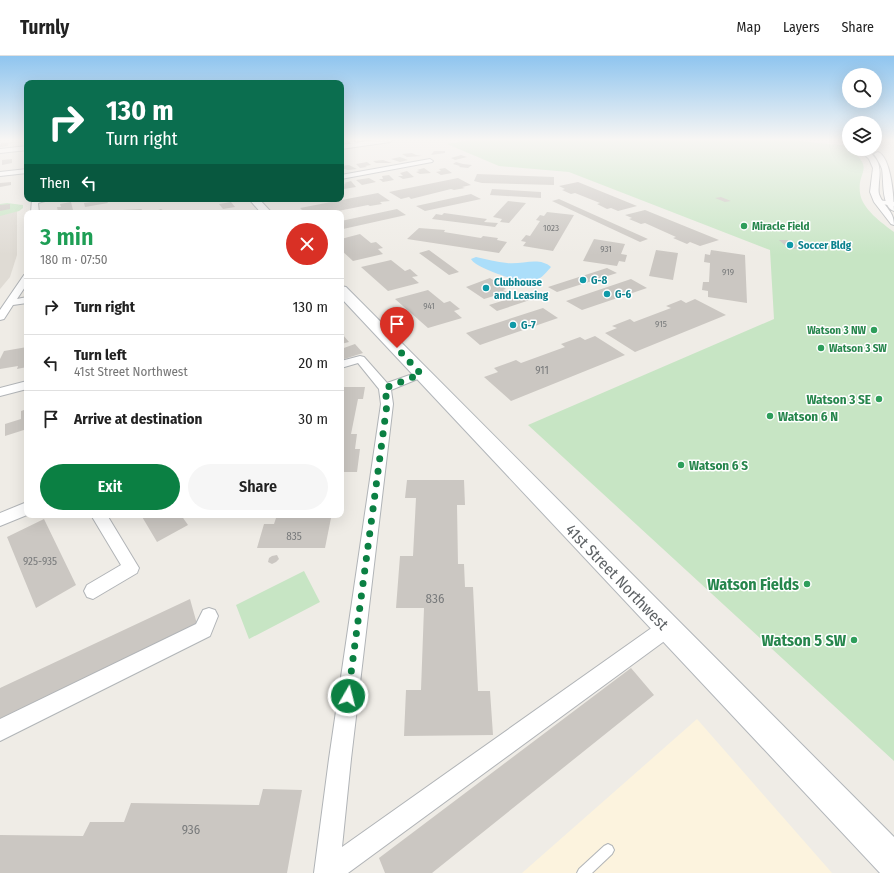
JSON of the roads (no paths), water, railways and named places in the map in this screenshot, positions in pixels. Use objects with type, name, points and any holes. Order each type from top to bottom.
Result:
[{"type":"main road","points":[[257,202],[264,210]]},
{"type":"main road","name":"41st Street Northwest","points":[[344,293],[894,862]]},
{"type":"street","points":[[876,178],[874,192],[878,202],[894,222]]},
{"type":"street","points":[[889,178],[888,192],[893,205]]},
{"type":"street","points":[[878,202],[893,205]]},
{"type":"street","points":[[0,317],[24,282]]},
{"type":"street","points":[[10,303],[24,301]]},
{"type":"street","points":[[327,873],[342,743],[387,404],[385,388],[360,359],[344,364]]},
{"type":"street","points":[[385,388],[421,374]]},
{"type":"street","points":[[0,392],[24,386]]},
{"type":"street","points":[[0,520],[24,509]]},
{"type":"street","points":[[93,591],[131,568],[101,518]]},
{"type":"street","points":[[0,730],[203,630],[209,616]]},
{"type":"street","points":[[327,873],[667,628]]},
{"type":"lane","points":[[583,873],[608,850]]},
{"type":"water","points":[[476,257],[507,263],[536,261],[551,267],[537,280],[526,282],[481,267],[474,263],[471,259]]},
{"type":"place","name":"Miracle Field","points":[[744,226]]},
{"type":"place","name":"Soccer Bldg","points":[[790,245]]},
{"type":"place","name":"G-8","points":[[583,280]]},
{"type":"place","name":"Clubhouse and Leasing","points":[[486,288]]},
{"type":"place","name":"G-6","points":[[607,294]]},
{"type":"place","name":"G-7","points":[[513,325]]},
{"type":"place","name":"Watson 3 NW","points":[[874,330]]},
{"type":"place","name":"Watson 3 SW","points":[[821,348]]},
{"type":"place","name":"Watson 3 SE","points":[[879,399]]},
{"type":"place","name":"Watson 6 N","points":[[770,416]]},
{"type":"place","name":"Watson 6 S","points":[[681,465]]},
{"type":"place","name":"Watson Fields","points":[[807,584]]},
{"type":"place","name":"Watson 5 SW","points":[[854,640]]}]
